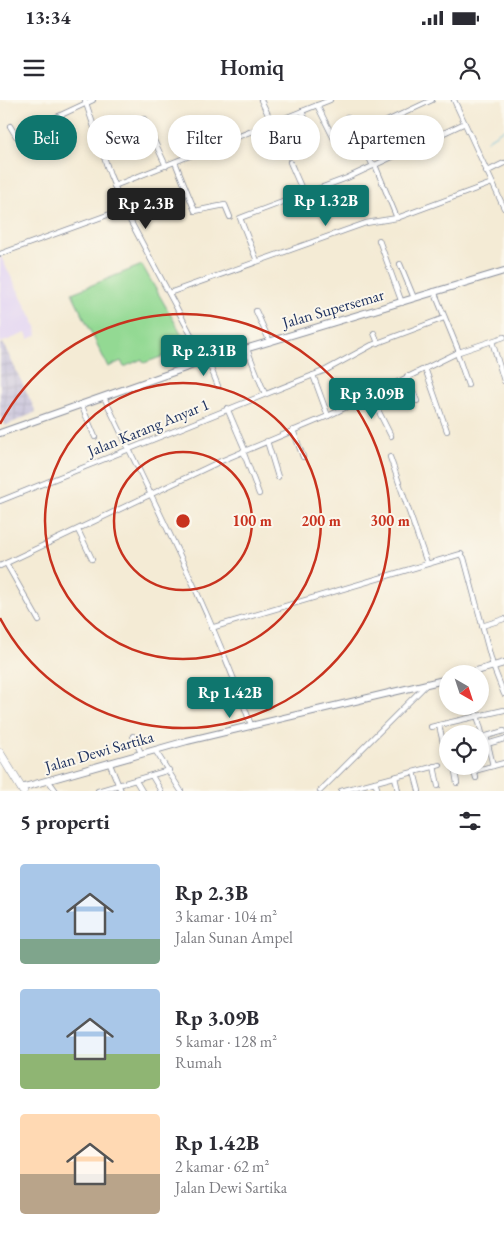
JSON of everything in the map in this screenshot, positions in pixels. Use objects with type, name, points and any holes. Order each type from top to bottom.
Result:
[{"type":"main road","name":"Jalan Supersemar","points":[[0,433],[207,361],[504,271]]},
{"type":"main road","points":[[489,667],[504,663]]},
{"type":"main road","name":"Jalan Dewi Sartika","points":[[25,789],[48,780],[141,753],[251,725],[439,681]]},
{"type":"main road","points":[[0,753],[25,789]]},
{"type":"street","points":[[10,126],[16,136],[93,100]]},
{"type":"street","points":[[261,100],[268,115]]},
{"type":"street","points":[[292,115],[328,100]]},
{"type":"street","points":[[400,115],[432,100]]},
{"type":"street","points":[[454,100],[463,124],[504,208]]},
{"type":"street","points":[[86,102],[114,186],[124,209],[207,361],[218,386]]},
{"type":"street","points":[[317,105],[330,131]]},
{"type":"street","points":[[302,111],[304,115]]},
{"type":"street","points":[[256,261],[240,218],[374,166],[463,124]]},
{"type":"street","points":[[114,186],[251,131]]},
{"type":"street","points":[[158,149],[166,166]]},
{"type":"street","points":[[371,160],[397,218]]},
{"type":"street","points":[[175,162],[195,211],[225,205],[230,217]]},
{"type":"street","points":[[290,162],[304,194]]},
{"type":"street","points":[[486,172],[504,163]]},
{"type":"street","points":[[169,293],[366,223],[397,218],[492,183]]},
{"type":"street","points":[[497,194],[504,191]]},
{"type":"street","points":[[0,254],[124,209]]},
{"type":"street","points":[[379,240],[402,303]]},
{"type":"street","points":[[400,264],[414,298]]},
{"type":"street","points":[[434,291],[468,385]]},
{"type":"street","points":[[256,311],[270,342]]},
{"type":"street","name":"Jalan Karang Anyar 1","points":[[0,500],[314,375],[378,343],[444,318]]},
{"type":"street","points":[[374,333],[378,343]]},
{"type":"street","points":[[0,566],[244,451],[328,416],[407,376],[458,353],[504,337]]},
{"type":"street","points":[[492,341],[504,381]]},
{"type":"street","points":[[247,349],[265,394]]},
{"type":"street","points":[[425,368],[447,430]]},
{"type":"street","points":[[314,375],[328,416]]},
{"type":"street","points":[[407,376],[417,401]]},
{"type":"street","points":[[370,394],[391,436]]},
{"type":"street","points":[[104,396],[178,551],[236,683],[251,725]]},
{"type":"street","points":[[81,404],[96,437]]},
{"type":"street","points":[[228,408],[259,494]]},
{"type":"street","points":[[293,430],[303,457]]},
{"type":"street","points":[[266,441],[278,476]]},
{"type":"street","points":[[390,457],[427,563]]},
{"type":"street","points":[[78,530],[92,559]]},
{"type":"street","points":[[211,628],[457,554],[463,556],[493,666],[504,694]]},
{"type":"street","points":[[6,563],[40,621]]},
{"type":"street","points":[[482,626],[504,619]]},
{"type":"street","points":[[320,791],[425,685]]},
{"type":"street","points":[[443,725],[504,710]]},
{"type":"street","points":[[477,716],[480,725]]},
{"type":"street","points":[[431,727],[439,726]]},
{"type":"street","points":[[489,735],[504,731]]},
{"type":"street","points":[[133,736],[141,753]]},
{"type":"street","points":[[489,744],[504,739]]},
{"type":"street","points":[[489,748],[493,766]]},
{"type":"street","points":[[155,750],[182,791]]},
{"type":"street","points":[[109,762],[121,791]]},
{"type":"street","points":[[489,767],[504,763]]},
{"type":"street","points":[[341,791],[357,789],[437,765],[438,786]]},
{"type":"street","points":[[99,791],[169,770]]},
{"type":"street","points":[[414,772],[419,791]]},
{"type":"street","points":[[456,775],[457,783]]},
{"type":"street","points":[[152,776],[161,791]]},
{"type":"street","points":[[395,777],[398,791]]},
{"type":"street","points":[[48,780],[56,791]]},
{"type":"street","points":[[136,781],[142,791]]},
{"type":"street","points":[[376,782],[378,791]]},
{"type":"shaded area","points":[[0,255],[36,326],[37,335],[29,339],[26,333],[0,343]]},
{"type":"shaded area","points":[[3,343],[36,412],[5,426],[0,417],[0,344]]},
{"type":"green space","points":[[142,265],[189,347],[144,363],[142,359],[124,367],[121,361],[108,367],[72,293]]},
{"type":"waterway","points":[[487,140],[504,129]]}]
